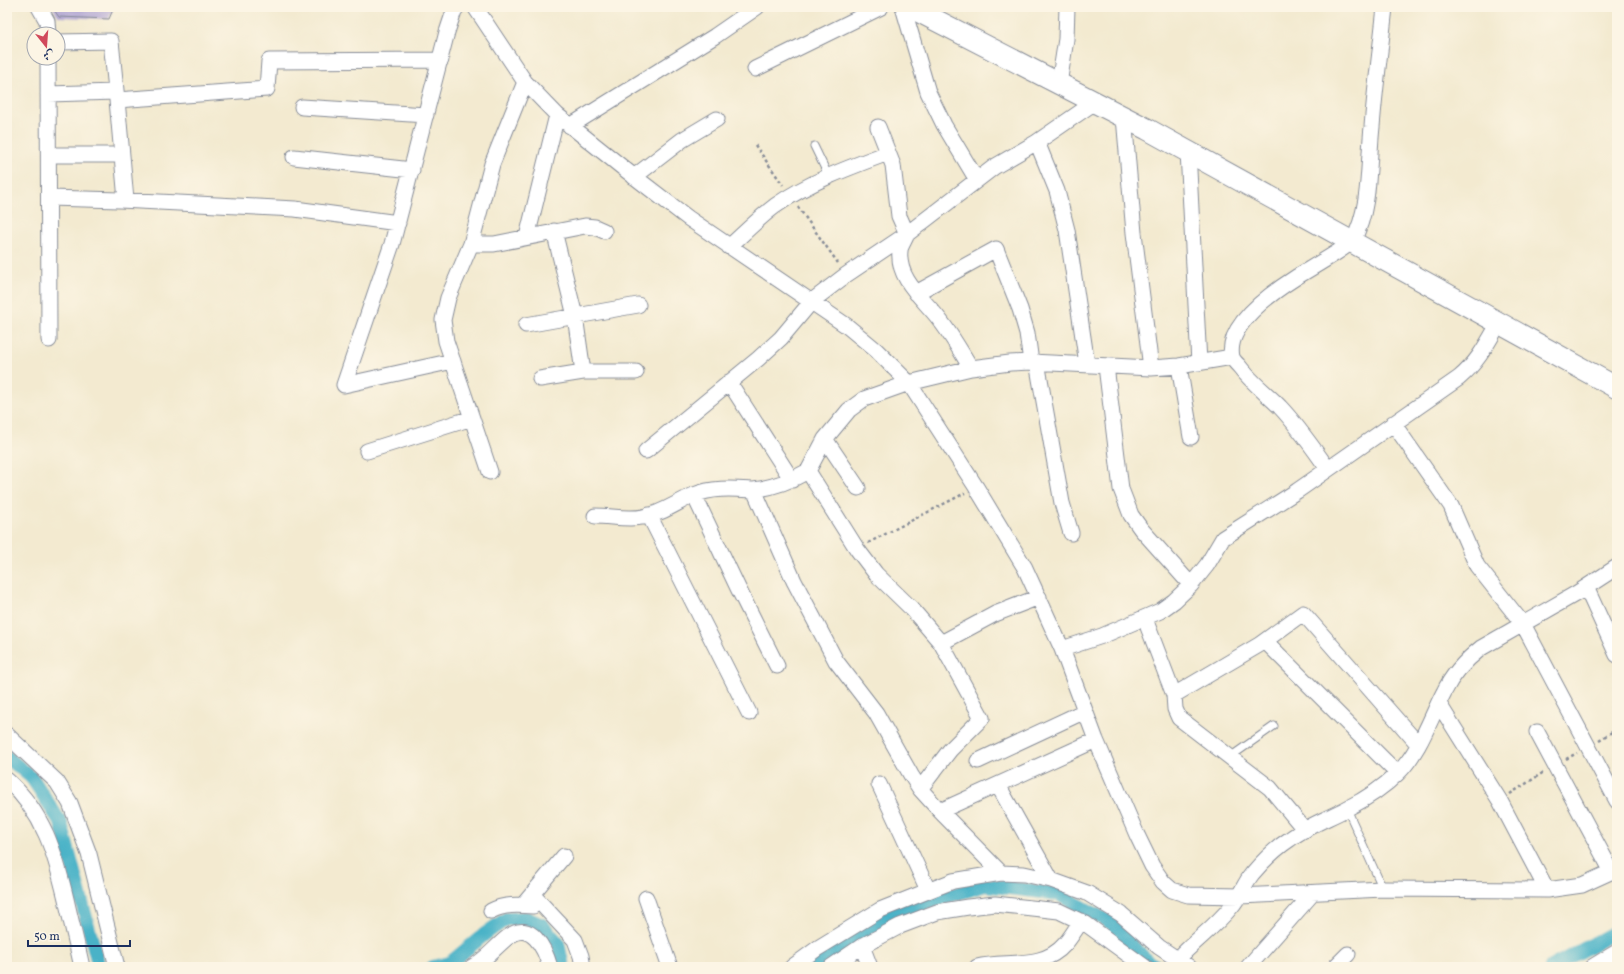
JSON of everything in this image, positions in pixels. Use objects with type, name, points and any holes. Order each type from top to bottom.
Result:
[{"type":"main road","points":[[910,7],[1124,117],[1617,388]]},
{"type":"street","points":[[39,7],[47,21],[47,26]]},
{"type":"street","points":[[453,361],[344,385],[392,244],[441,60],[447,32],[454,11],[457,7]]},
{"type":"street","points":[[475,7],[524,82],[557,115],[634,177],[729,247],[812,301],[863,338],[909,383],[1012,544],[1039,597],[1062,649],[1096,740],[1137,835],[1152,866],[1163,882],[1172,890],[1188,895],[1240,896],[1383,890],[1547,890],[1582,885],[1615,871],[1537,732]]},
{"type":"street","points":[[570,126],[708,40],[757,7]]},
{"type":"street","points":[[755,69],[881,7]]},
{"type":"street","points":[[904,7],[928,92],[944,125],[977,180]]},
{"type":"street","points":[[1059,84],[1066,39],[1066,7]]},
{"type":"street","points":[[1328,469],[1300,430],[1279,406],[1249,379],[1232,357],[1233,342],[1238,330],[1248,315],[1263,300],[1286,283],[1352,242],[1359,229],[1365,202],[1385,7]]},
{"type":"street","points":[[66,42],[111,41],[126,200]]},
{"type":"street","points":[[48,94],[116,96],[267,89],[269,61],[441,60]]},
{"type":"street","points":[[48,66],[49,340]]},
{"type":"street","points":[[490,472],[446,341],[443,320],[452,284],[471,244],[492,164],[524,82]]},
{"type":"street","points":[[646,451],[782,338],[812,301],[846,275],[907,234],[977,180],[1009,158],[1037,142],[1095,102]]},
{"type":"street","points":[[302,107],[426,115]]},
{"type":"street","points":[[527,237],[557,115]]},
{"type":"street","points":[[1124,117],[1134,233],[1151,368]]},
{"type":"street","points":[[634,177],[682,140],[717,119]]},
{"type":"street","points":[[878,127],[893,165],[899,216],[907,234],[900,250],[901,264],[904,275],[916,293],[939,318],[971,368]]},
{"type":"street","points":[[1037,142],[1057,191],[1067,230],[1087,364]]},
{"type":"street","points":[[1188,152],[1199,363]]},
{"type":"street","points":[[729,247],[768,212],[790,196],[828,177],[888,153]]},
{"type":"street","points":[[49,155],[122,155]]},
{"type":"street","points":[[294,157],[412,170]]},
{"type":"street","points":[[49,198],[126,200],[296,209],[398,223]]},
{"type":"street","points":[[471,244],[494,244],[554,231],[586,226],[595,226],[604,231]]},
{"type":"street","points":[[554,231],[575,316],[584,372]]},
{"type":"street","points":[[916,293],[996,249],[1020,309],[1027,333],[1062,503],[1071,533]]},
{"type":"street","points":[[526,325],[638,305]]},
{"type":"street","points":[[1062,649],[1145,619],[1165,608],[1191,586],[1207,565],[1223,538],[1328,469],[1470,369],[1479,358],[1499,323]]},
{"type":"street","points":[[594,516],[643,517],[660,512],[694,495],[708,491],[730,488],[754,490],[772,487],[792,480],[808,471],[825,439],[850,410],[864,398],[909,383],[971,368],[991,365],[1034,362],[1151,368],[1179,366],[1232,357]]},
{"type":"street","points":[[1106,366],[1121,489],[1126,503],[1131,515],[1141,530],[1191,586]]},
{"type":"street","points":[[1179,366],[1191,437]]},
{"type":"street","points":[[540,379],[584,372],[636,372]]},
{"type":"street","points":[[729,382],[792,480]]},
{"type":"street","points":[[367,451],[472,418]]},
{"type":"street","points":[[1394,423],[1451,506],[1478,566],[1524,624],[1617,801]]},
{"type":"street","points":[[825,439],[858,488]]},
{"type":"street","points":[[808,471],[857,549],[876,574],[912,609],[941,643],[982,718],[950,750],[920,789]]},
{"type":"street","points":[[754,490],[794,581],[836,661],[876,713],[920,789],[940,812],[1001,873]]},
{"type":"street","points":[[694,495],[777,666]]},
{"type":"street","points":[[649,515],[749,713]]},
{"type":"street","points":[[792,967],[818,948],[880,910],[953,881],[1001,873],[1024,874],[1050,880],[1087,892],[1121,914],[1159,947],[1185,965],[1188,948],[1222,918],[1240,896],[1252,874],[1271,854],[1290,838],[1347,809],[1397,774],[1407,763],[1418,744],[1450,680],[1473,655],[1481,648],[1524,624],[1617,567]]},
{"type":"street","points":[[1586,587],[1617,655]]},
{"type":"street","points":[[941,643],[995,614],[1039,597]]},
{"type":"street","points":[[1174,695],[1224,667],[1265,641],[1303,613],[1418,744]]},
{"type":"street","points":[[1145,619],[1174,695],[1175,710],[1179,718],[1270,788],[1304,830]]},
{"type":"street","points":[[1265,641],[1397,774]]},
{"type":"street","points":[[1438,704],[1500,801],[1547,890]]},
{"type":"street","points":[[978,761],[1085,711]]},
{"type":"street","points":[[7,735],[57,782],[70,802],[89,854],[116,967]]},
{"type":"street","points":[[940,812],[1096,740]]},
{"type":"street","points":[[7,780],[28,802],[49,840],[56,860],[82,967]]},
{"type":"street","points":[[879,784],[928,890]]},
{"type":"street","points":[[998,785],[1050,880]]},
{"type":"street","points":[[528,900],[564,856]]},
{"type":"street","points":[[1248,967],[1313,893]]},
{"type":"street","points":[[646,898],[670,967]]},
{"type":"street","points":[[491,911],[499,906],[528,900],[544,907],[575,940],[581,956],[583,967]]},
{"type":"street","points":[[831,967],[862,946],[900,926],[936,912],[995,904],[1059,911],[1081,921],[1145,967]]},
{"type":"street","points":[[977,967],[988,964],[1033,962],[1051,956],[1064,945],[1081,921]]},
{"type":"street","points":[[472,967],[486,958],[508,937],[513,934],[524,932],[531,934],[541,945],[547,955],[550,967]]},
{"type":"street","points":[[862,946],[870,967]]},
{"type":"street","points":[[1592,967],[1617,952]]},
{"type":"street","points":[[1335,967],[1348,954]]},
{"type":"lane","points":[[814,146],[828,177]]},
{"type":"lane","points":[[1230,757],[1274,726]]},
{"type":"lane","points":[[1347,809],[1383,890]]},
{"type":"path","points":[[755,146],[846,275]]},
{"type":"path","points":[[857,549],[976,487]]},
{"type":"building","points":[[52,7],[114,7],[109,19],[59,17]]},
{"type":"waterway","points":[[7,757],[32,778],[61,823],[99,967]]},
{"type":"waterway","points":[[810,967],[894,913],[985,885],[1058,894],[1111,923],[1148,962],[1158,967]]},
{"type":"waterway","points":[[433,967],[450,963],[506,919],[526,918],[542,925],[558,943],[563,967]]},
{"type":"waterway","points":[[1551,967],[1617,931]]}]
